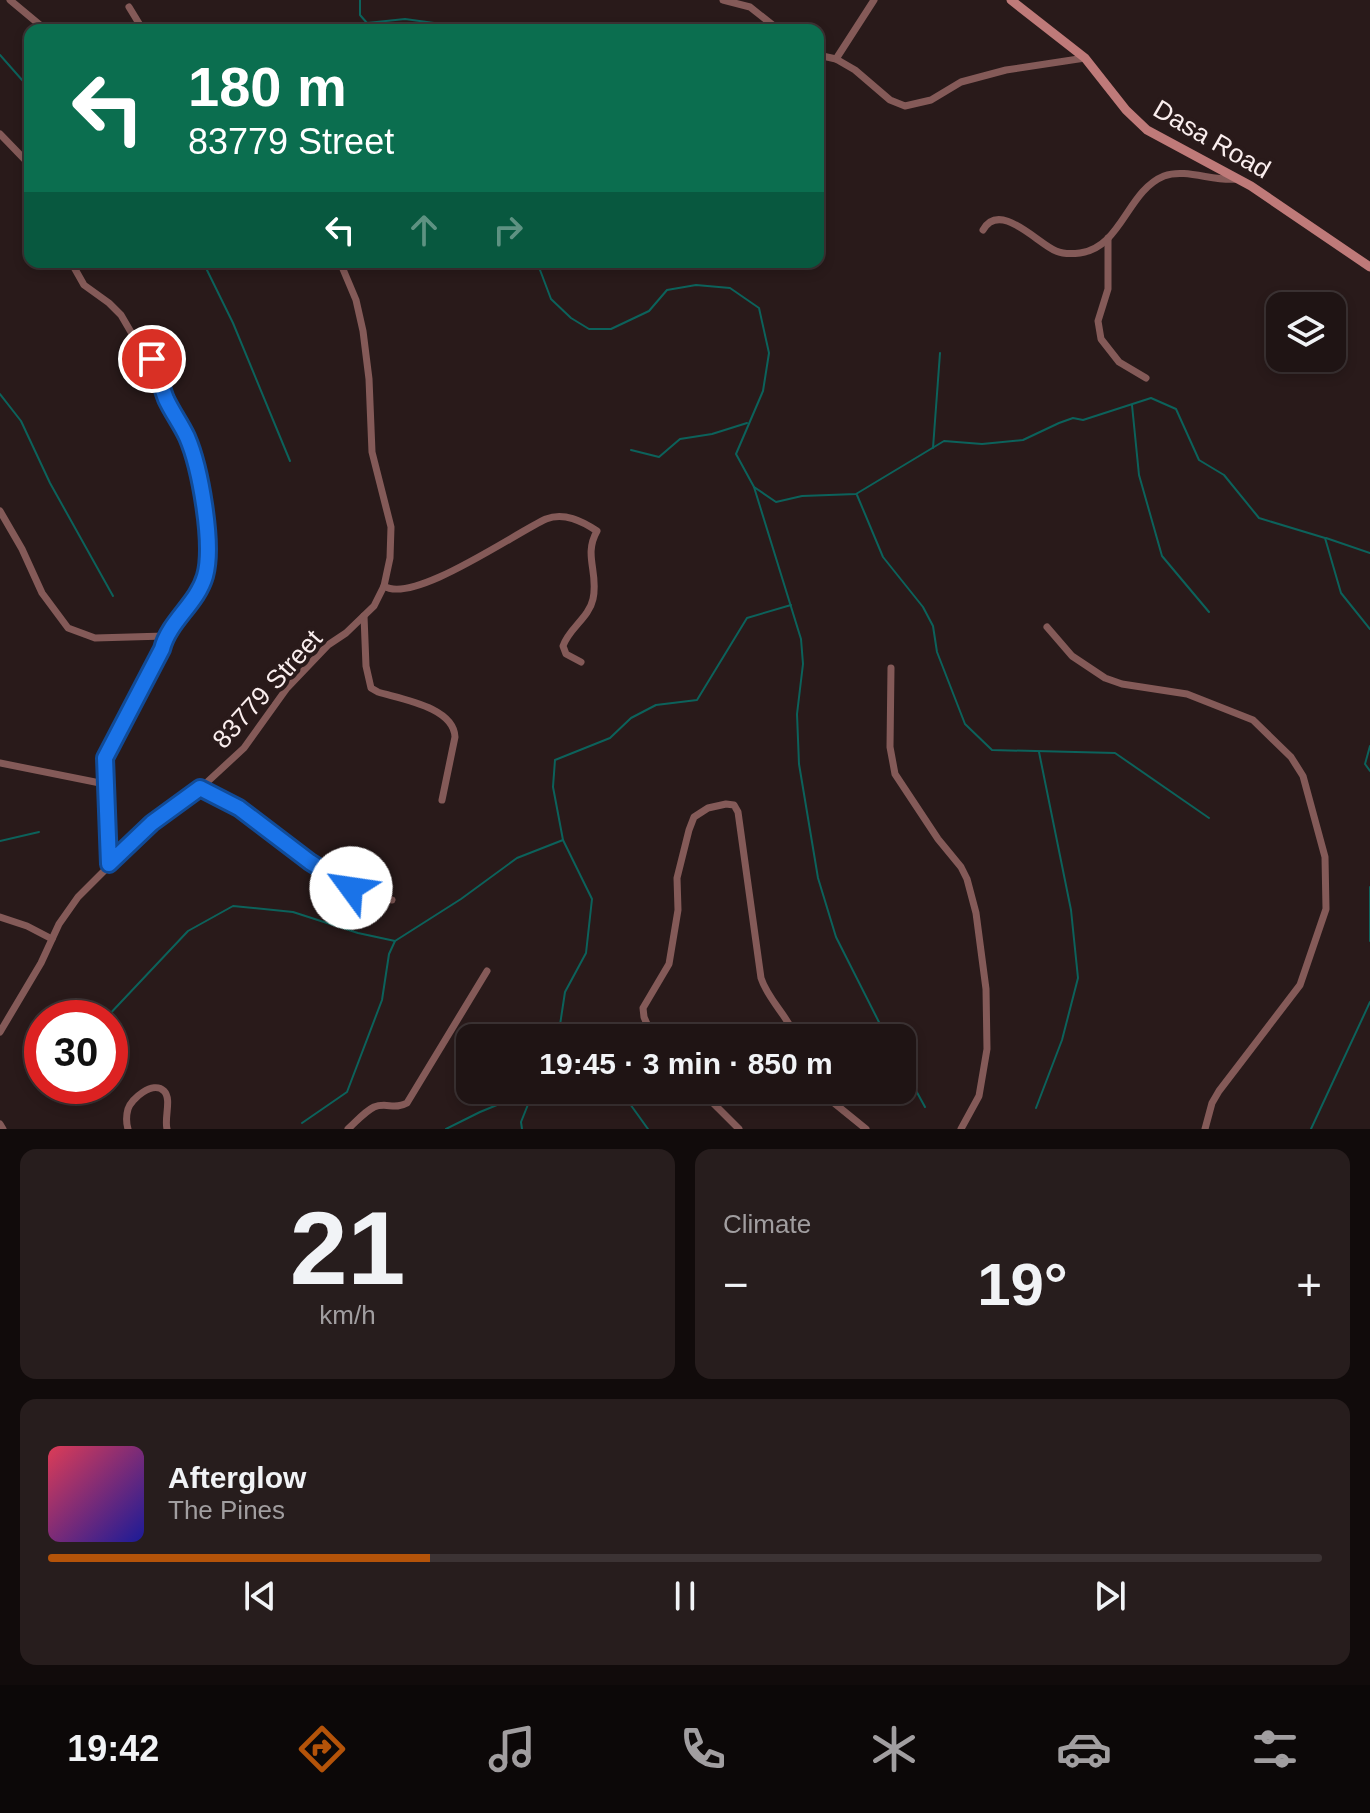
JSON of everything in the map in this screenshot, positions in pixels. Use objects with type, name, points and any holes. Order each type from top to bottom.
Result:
[{"type":"street","points":[[10,0],[39,24]]},
{"type":"street","points":[[723,0],[750,7],[771,24]]},
{"type":"street","points":[[836,59],[874,0]]},
{"type":"street","name":"Dasa Road","points":[[1011,0],[1085,58],[1126,110],[1147,130],[1239,179],[1370,267]]},
{"type":"street","points":[[129,7],[139,24]]},
{"type":"street","points":[[824,56],[836,59],[855,70],[890,100],[905,106],[931,100],[961,82],[1006,70],[1085,58]]},
{"type":"street","points":[[0,134],[24,159]]},
{"type":"street","points":[[983,230],[993,220],[1007,221],[1055,251],[1066,253],[1099,248],[1134,204],[1163,177],[1177,174],[1224,181],[1239,179]]},
{"type":"street","points":[[1108,238],[1108,289],[1098,321],[1101,339],[1119,362],[1146,378]]},
{"type":"street","points":[[74,268],[84,285],[121,315],[152,359],[167,400],[186,434],[198,471],[204,512],[206,572],[194,597],[165,636],[162,649],[105,758],[109,864]]},
{"type":"street","name":"83779 Street","points":[[0,1032],[41,963],[66,912],[109,864],[152,823],[200,788],[244,748],[301,672],[374,606],[384,586],[391,550],[391,527],[372,452],[369,379],[363,331],[356,300],[343,268]]},
{"type":"street","points":[[0,511],[42,593],[68,628],[100,639],[165,636]]},
{"type":"street","points":[[384,586],[391,590],[419,586],[546,519],[558,515],[570,518],[597,531],[590,546],[595,579],[592,602],[563,646],[566,654],[581,662]]},
{"type":"street","points":[[364,616],[366,666],[371,688],[430,709],[452,722],[455,737],[442,800]]},
{"type":"street","points":[[1047,627],[1072,656],[1097,674],[1111,680],[1187,694],[1253,720],[1291,757],[1305,783],[1325,857],[1326,909],[1300,985],[1219,1091],[1209,1111],[1205,1129]]},
{"type":"street","points":[[891,668],[890,747],[895,774],[938,839],[961,867],[976,913],[986,989],[987,1049],[979,1096],[968,1122],[961,1129]]},
{"type":"street","points":[[0,763],[105,784]]},
{"type":"street","points":[[200,788],[239,808],[339,882],[366,894],[392,900]]},
{"type":"street","points":[[647,1024],[643,1008],[669,964],[678,910],[677,878],[692,821],[699,813],[726,804],[734,805],[738,812],[761,978],[789,1024]]},
{"type":"street","points":[[0,917],[52,939]]},
{"type":"street","points":[[348,1129],[374,1107],[396,1108],[407,1103],[487,971]]},
{"type":"street","points":[[128,1129],[126,1116],[130,1104],[156,1087],[167,1095],[167,1129]]},
{"type":"street","points":[[714,1104],[739,1129]]},
{"type":"street","points":[[835,1104],[866,1129]]},
{"type":"waterway","points":[[360,0],[360,15],[367,23],[405,19],[441,24]]},
{"type":"waterway","points":[[0,55],[24,82]]},
{"type":"waterway","points":[[206,268],[233,323],[290,461]]},
{"type":"waterway","points":[[539,268],[551,299],[571,318],[589,329],[611,329],[649,311],[667,290],[696,285],[730,288],[759,308],[769,353],[763,391],[736,454],[754,487],[776,502],[802,496],[856,494],[944,441],[982,444],[1023,440],[1073,418],[1083,420],[1151,398],[1176,409],[1199,460],[1224,475],[1259,518],[1325,538],[1341,593],[1370,629]]},
{"type":"waterway","points":[[933,448],[940,353]]},
{"type":"waterway","points":[[0,394],[21,421],[50,483],[113,596]]},
{"type":"waterway","points":[[1132,405],[1139,475],[1162,556],[1209,612]]},
{"type":"waterway","points":[[631,450],[659,457],[680,439],[712,434],[747,423]]},
{"type":"waterway","points":[[754,487],[801,639],[803,664],[797,714],[799,764],[818,878],[836,937],[880,1024]]},
{"type":"waterway","points":[[857,495],[883,557],[923,607],[933,626],[937,652],[965,724],[992,750],[1115,753],[1209,818]]},
{"type":"waterway","points":[[1326,538],[1370,553]]},
{"type":"waterway","points":[[560,1024],[565,992],[586,953],[592,899],[563,840],[553,787],[555,760],[610,738],[631,718],[656,705],[697,700],[747,618],[791,605]]},
{"type":"waterway","points":[[1370,746],[1365,764],[1370,771]]},
{"type":"waterway","points":[[1036,1108],[1062,1040],[1078,978],[1071,910],[1039,752]]},
{"type":"waterway","points":[[0,841],[39,832]]},
{"type":"waterway","points":[[123,1000],[188,931],[233,906],[293,912],[358,933],[395,941],[517,858],[563,840]]},
{"type":"waterway","points":[[1370,887],[1370,941]]},
{"type":"waterway","points":[[302,1123],[347,1092],[382,1000],[389,954],[395,941]]},
{"type":"waterway","points":[[1311,1129],[1370,1002]]},
{"type":"waterway","points":[[916,1091],[925,1107]]},
{"type":"waterway","points":[[446,1129],[499,1104]]},
{"type":"waterway","points":[[522,1129],[521,1122],[528,1104]]},
{"type":"waterway","points":[[630,1104],[648,1129]]},
{"type":"route","points":[[152,359],[167,400],[186,434],[198,471],[204,512],[206,572],[194,597],[165,636],[162,649],[105,758],[109,864],[169,808],[200,788],[239,808],[310,862],[351,888]]}]
